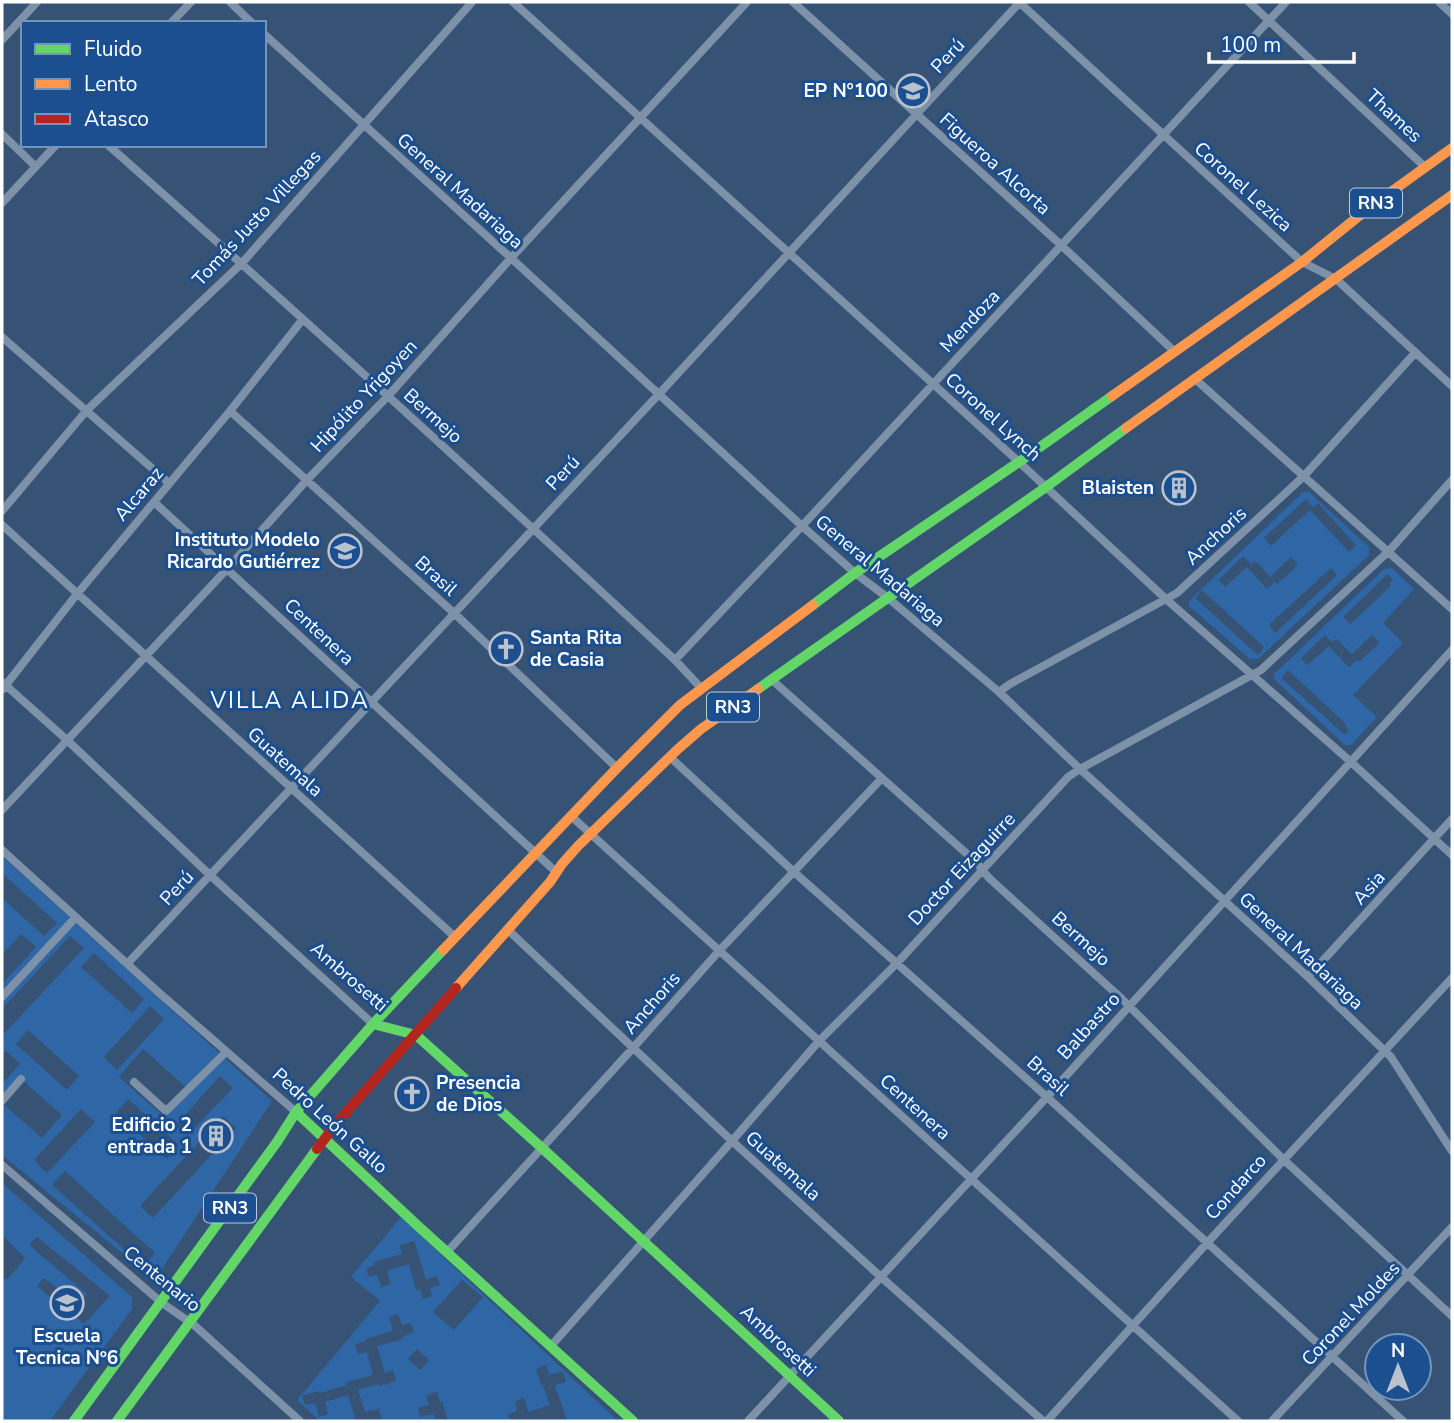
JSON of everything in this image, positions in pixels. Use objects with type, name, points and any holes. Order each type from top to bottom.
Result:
[{"type":"main road","name":"RN3","points":[[74,1421],[162,1303],[296,1112],[373,1024],[535,852],[680,705],[855,573],[1019,462],[1302,262],[1370,207],[1452,148]]},
{"type":"main road","name":"RN3","points":[[117,1421],[335,1125],[550,882],[555,871],[670,757],[701,729],[1046,487],[1452,195]]},
{"type":"main road","name":"Ambrosetti","points":[[373,1024],[416,1035],[839,1421]]},
{"type":"main road","name":"Pedro León Gallo","points":[[296,1112],[633,1421]]},
{"type":"street","points":[[2,40],[37,2]]},
{"type":"street","points":[[173,21],[191,2]]},
{"type":"street","points":[[230,2],[251,21]]},
{"type":"street","name":"Tomás Justo Villegas","points":[[2,511],[87,410],[242,263],[471,2]]},
{"type":"street","name":"Coronel Lynch","points":[[513,2],[1167,600],[1452,855]]},
{"type":"street","name":"Hipólito Yrigoyen","points":[[2,810],[388,396],[747,2]]},
{"type":"street","name":"Figueroa Alcorta","points":[[793,2],[1174,351]]},
{"type":"street","name":"Perú","points":[[128,963],[659,394],[1019,2]]},
{"type":"street","name":"Coronel Lezica","points":[[1019,2],[1302,262],[1336,279],[1452,386]]},
{"type":"street","name":"Thames","points":[[1249,2],[1426,168]]},
{"type":"street","name":"Mendoza","points":[[675,660],[1286,2]]},
{"type":"street","points":[[1442,3],[1452,14]]},
{"type":"street","name":"General Madariaga","points":[[266,36],[802,526],[999,692],[1308,977],[1385,1050],[1452,1151]]},
{"type":"street","points":[[2,134],[35,166]]},
{"type":"street","points":[[2,203],[53,147]]},
{"type":"street","name":"Bermejo","points":[[110,147],[533,528],[675,660],[701,688]]},
{"type":"street","name":"Alcaraz","points":[[3,686],[303,319]]},
{"type":"street","points":[[2,337],[169,483]]},
{"type":"street","name":"Anchoris","points":[[999,692],[1177,593],[1304,476],[1415,353]]},
{"type":"street","points":[[1194,378],[1452,609]]},
{"type":"street","name":"Brasil","points":[[230,411],[454,613],[617,768]]},
{"type":"street","name":"Doctor Eizaguirre","points":[[551,1346],[819,1041],[897,963],[1068,777],[1261,670],[1389,551],[1452,480]]},
{"type":"street","name":"Centenera","points":[[154,502],[555,871]]},
{"type":"street","name":"Guatemala","points":[[2,525],[455,937]]},
{"type":"street","name":"Balbastro","points":[[748,1421],[1047,1097],[1452,650]]},
{"type":"street","name":"Bermejo","points":[[772,680],[976,862],[1128,1006],[1283,1159],[1452,1316]]},
{"type":"street","name":"Ambrosetti","points":[[3,686],[67,740],[373,1024]]},
{"type":"street","name":"Brasil","points":[[670,757],[1403,1421]]},
{"type":"street","name":"Anchoris","points":[[447,1252],[719,951],[882,778]]},
{"type":"street","name":"Centenera","points":[[571,816],[1238,1421]]},
{"type":"street","name":"Asia","points":[[1308,977],[1452,819]]},
{"type":"street","name":"Pedro León Gallo","points":[[2,850],[296,1112]]},
{"type":"street","points":[[2,997],[76,917]]},
{"type":"street","name":"Guatemala","points":[[507,929],[732,1142],[1045,1421]]},
{"type":"street","name":"Condarco","points":[[1045,1421],[1283,1159],[1452,979]]},
{"type":"street","points":[[134,1082],[166,1111],[226,1052]]},
{"type":"street","points":[[2,1101],[21,1079]]},
{"type":"street","name":"Centenario","points":[[2,1165],[162,1303],[190,1322],[295,1420]]},
{"type":"street","name":"Coronel Moldes","points":[[1272,1421],[1452,1227]]},
{"type":"shaded area","points":[[1303,492],[1309,492],[1369,547],[1369,555],[1258,659],[1250,659],[1189,606],[1189,601]],"holes":[[[1306,499],[1313,507],[1271,546],[1264,538]],[[1318,503],[1356,545],[1349,552],[1310,510]],[[1243,556],[1251,564],[1255,561],[1275,582],[1267,589],[1247,567],[1225,587],[1219,580]],[[1291,557],[1298,565],[1277,584],[1271,576]],[[1331,568],[1337,575],[1275,633],[1269,625]],[[1202,590],[1264,647],[1258,655],[1195,598]]]},
{"type":"shaded area","points":[[1392,568],[1414,589],[1383,623],[1403,643],[1353,695],[1377,717],[1351,745],[1345,745],[1274,679],[1274,674],[1384,569]],"holes":[[[1388,574],[1393,580],[1389,584],[1391,586],[1350,624],[1343,617]],[[1325,635],[1332,642],[1337,639],[1357,660],[1349,667],[1329,646],[1307,665],[1301,658]],[[1372,635],[1379,643],[1359,662],[1352,654]],[[1288,670],[1346,724],[1349,731],[1345,735],[1281,678]]]},
{"type":"shaded area","points":[[2,856],[272,1101],[160,1272],[149,1275],[2,1155],[2,1103],[42,1138],[62,1115],[21,1079],[2,1101],[2,1084],[20,1064],[6,1051],[2,1056],[2,1036],[84,948],[70,936],[2,1009],[2,984],[36,947],[21,934],[2,955],[2,898],[44,936],[57,923],[2,873]],"holes":[[[94,953],[144,999],[132,1013],[81,967]],[[150,1006],[164,1019],[117,1070],[104,1057]],[[28,1030],[79,1076],[67,1090],[16,1044]],[[143,1049],[190,1091],[172,1110],[161,1114],[119,1077]],[[220,1076],[233,1088],[187,1136],[176,1125]],[[128,1099],[179,1145],[167,1159],[116,1113]],[[81,1109],[95,1122],[47,1173],[34,1160]],[[223,1116],[236,1128],[153,1218],[140,1206]],[[65,1171],[155,1253],[143,1266],[52,1185]]]},
{"type":"shaded area","name":"Escuela Tecnica Nº6","points":[[2,1183],[132,1297],[132,1309],[50,1421],[2,1421],[2,1276],[7,1280],[25,1258],[2,1235]],"holes":[[[37,1237],[110,1296],[84,1324],[37,1286],[44,1278],[78,1304],[87,1294],[29,1245]]]},
{"type":"shaded area","points":[[401,1217],[618,1421],[567,1421],[555,1385],[566,1382],[563,1371],[549,1375],[546,1365],[536,1369],[550,1405],[528,1412],[524,1398],[515,1401],[517,1411],[508,1414],[510,1421],[448,1421],[437,1392],[426,1395],[429,1405],[418,1408],[420,1417],[434,1414],[436,1421],[374,1421],[382,1419],[379,1409],[365,1412],[358,1390],[396,1381],[393,1370],[385,1373],[377,1346],[414,1333],[411,1323],[402,1325],[398,1314],[389,1317],[393,1331],[355,1344],[358,1354],[367,1352],[373,1375],[320,1393],[319,1391],[302,1396],[305,1405],[315,1403],[319,1417],[328,1414],[325,1402],[348,1395],[356,1421],[320,1421],[297,1400],[380,1301],[351,1277]],"holes":[[[414,1241],[426,1280],[437,1276],[440,1285],[430,1288],[432,1296],[423,1299],[420,1289],[416,1290],[409,1264],[387,1271],[391,1284],[381,1287],[377,1275],[369,1277],[366,1269],[375,1265],[374,1262],[402,1254],[400,1245]],[[462,1280],[483,1297],[454,1330],[433,1312]],[[417,1349],[429,1360],[420,1370],[408,1359]]]},
{"type":"traffic: fast","points":[[813,605],[855,573],[1112,396]]},
{"type":"traffic: fast","points":[[758,689],[1126,428]]},
{"type":"traffic: fast","points":[[74,1421],[296,1112],[373,1024],[443,950]]},
{"type":"traffic: fast","points":[[373,1024],[416,1035],[839,1421]]},
{"type":"traffic: fast","points":[[296,1112],[633,1421]]},
{"type":"traffic: fast","points":[[117,1421],[317,1149]]},
{"type":"traffic: slow","points":[[1112,396],[1302,262],[1370,207],[1452,148]]},
{"type":"traffic: slow","points":[[1126,428],[1452,195]]},
{"type":"traffic: slow","points":[[443,950],[680,705],[813,605]]},
{"type":"traffic: slow","points":[[456,988],[550,882],[578,846],[678,749],[701,729],[758,689]]},
{"type":"traffic: jam","points":[[317,1149],[456,988]]},
{"type":"place","name":"EP N°100","points":[[913,91]]},
{"type":"place","name":"Blaisten","points":[[1179,488]]},
{"type":"place","name":"Instituto Modelo Ricardo Gutiérrez","points":[[345,551]]},
{"type":"place","name":"Santa Rita de Casia","points":[[506,649]]},
{"type":"place","name":"Presencia de Dios","points":[[412,1094]]},
{"type":"place","name":"Edificio 2 entrada 1","points":[[216,1136]]},
{"type":"place","name":"Escuela Tecnica Nº6","points":[[67,1303]]},
{"type":"district","name":"VILLA ALIDA","points":[[290,700]]}]
